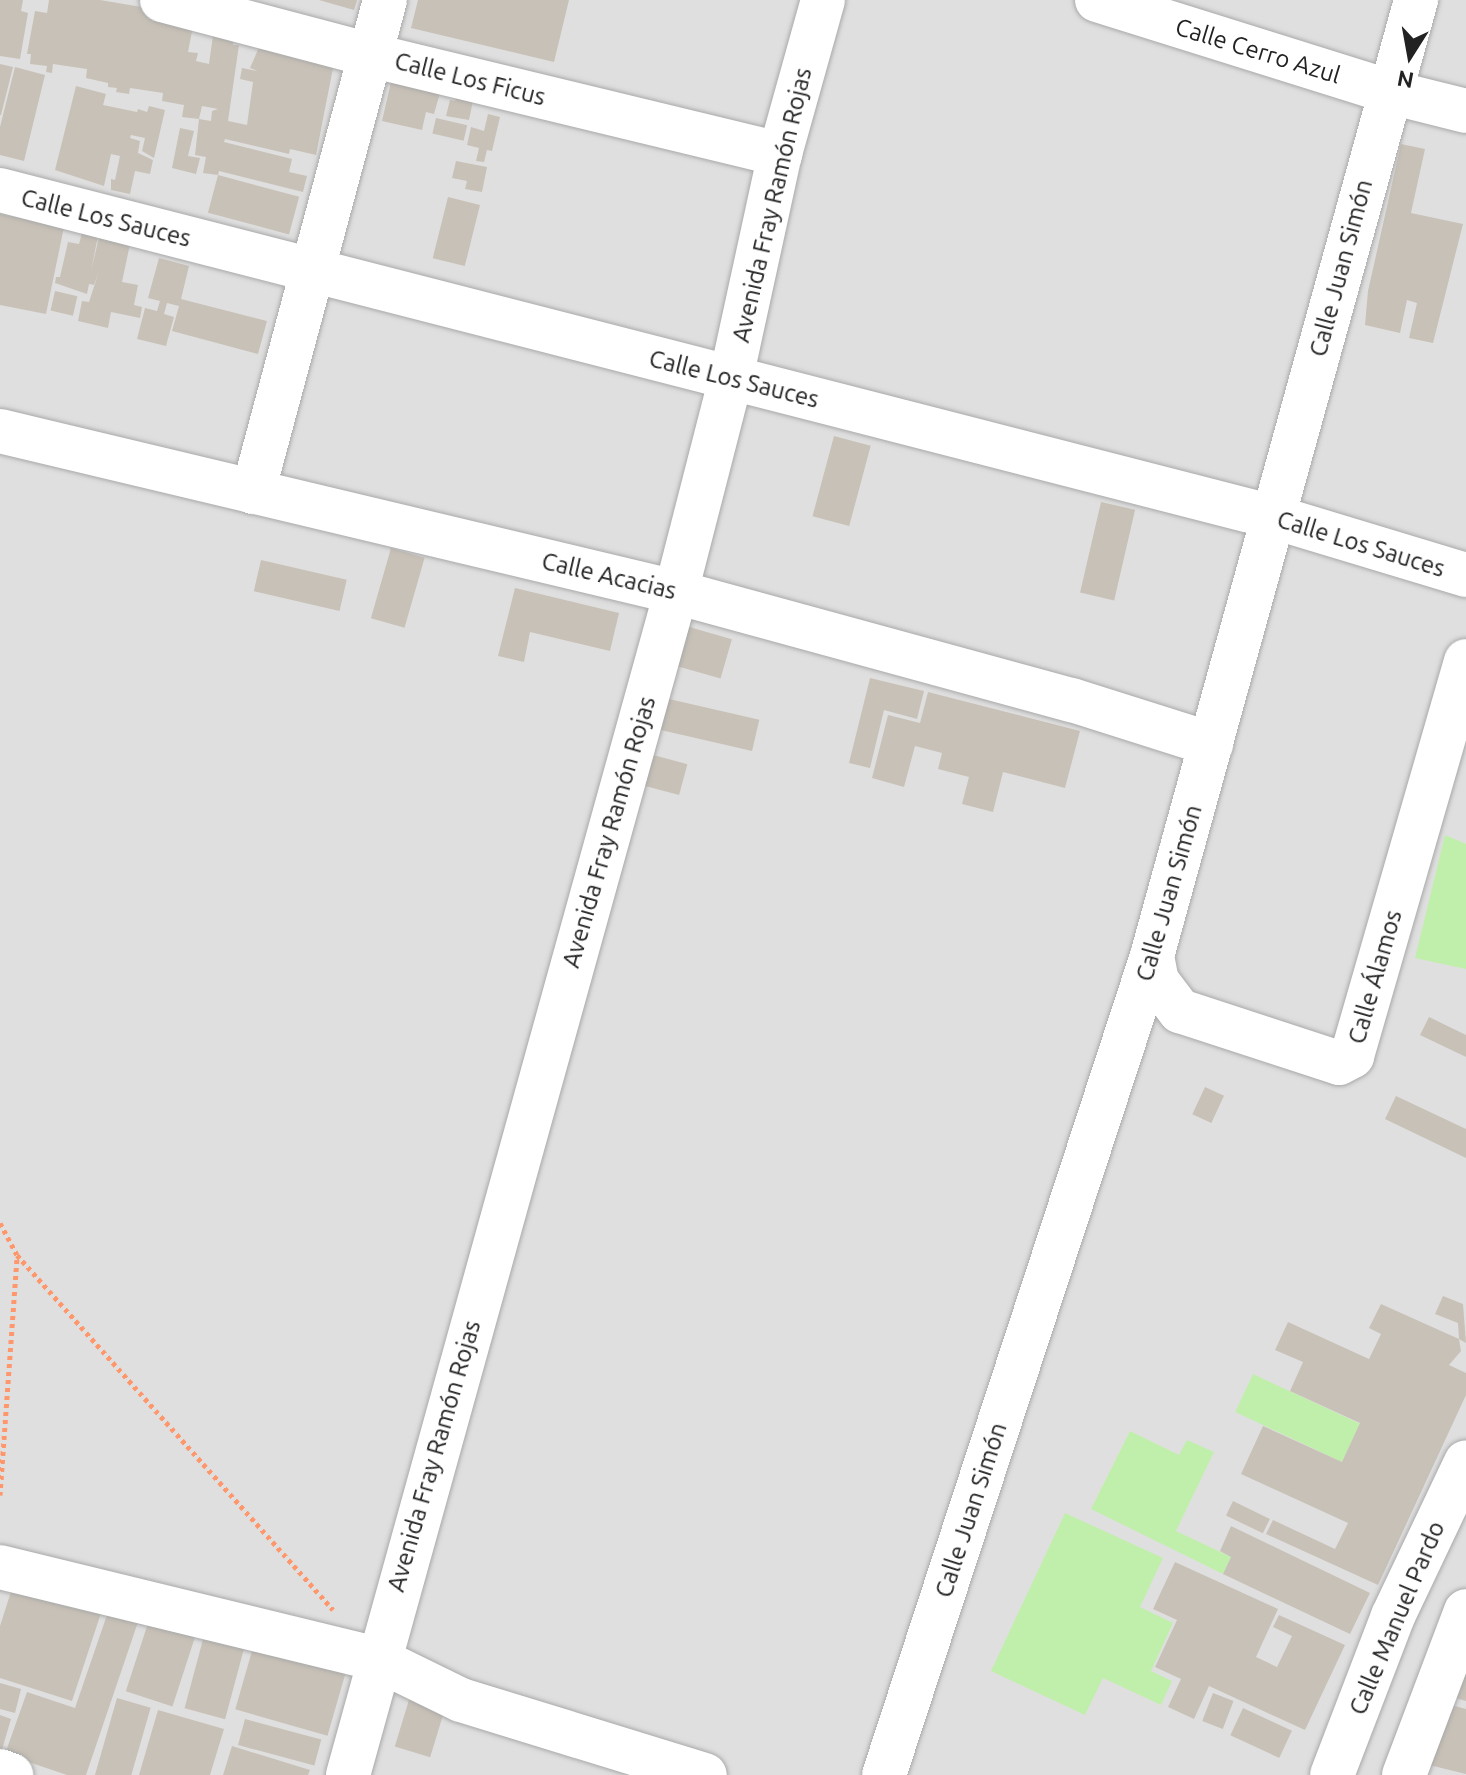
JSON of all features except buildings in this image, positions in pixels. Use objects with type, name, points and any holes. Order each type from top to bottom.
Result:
[{"type":"street","name":"Calle Los Ficus","points":[[162,0],[370,55],[780,154]]},
{"type":"street","points":[[253,492],[385,0]]},
{"type":"street","name":"Avenida Fray Ramón Rojas","points":[[348,1775],[377,1659],[676,592],[731,378],[780,154],[823,0]]},
{"type":"street","name":"Calle Cerro Azul","points":[[1097,0],[1390,92],[1466,111]]},
{"type":"street","name":"Calle Juan Simón","points":[[884,1775],[1152,956],[1416,0]]},
{"type":"street","name":"Calle Los Sauces","points":[[0,190],[1274,517],[1466,575]]},
{"type":"street","name":"Calle Acacias","points":[[0,431],[676,592],[1072,700],[1211,744]]},
{"type":"street","name":"Calle Álamos","points":[[1152,956],[1157,981],[1180,1011],[1339,1063],[1352,1056],[1466,661]]},
{"type":"street","name":"Calle Manuel Pardo","points":[[1332,1775],[1393,1616],[1466,1462]]},
{"type":"street","points":[[0,1567],[377,1659],[461,1700],[705,1775]]},
{"type":"street","points":[[1393,1616],[1460,1624],[1404,1775]]},
{"type":"street","points":[[0,1771],[11,1775]]},
{"type":"path","points":[[0,1223],[17,1255],[336,1612]]},
{"type":"path","points":[[0,1495],[17,1255]]},
{"type":"shaded area","points":[[0,0],[1466,0],[1466,1775],[0,1775]]},
{"type":"green space","points":[[1445,835],[1466,844],[1466,969],[1415,958]]},
{"type":"green space","points":[[1253,1374],[1360,1424],[1342,1462],[1235,1412]]},
{"type":"green space","points":[[1130,1431],[1179,1455],[1187,1440],[1214,1452],[1176,1531],[1231,1557],[1223,1574],[1091,1509]]},
{"type":"green space","points":[[1065,1513],[1163,1558],[1140,1607],[1173,1623],[1151,1671],[1172,1681],[1161,1705],[1103,1678],[1085,1715],[991,1671]]}]
